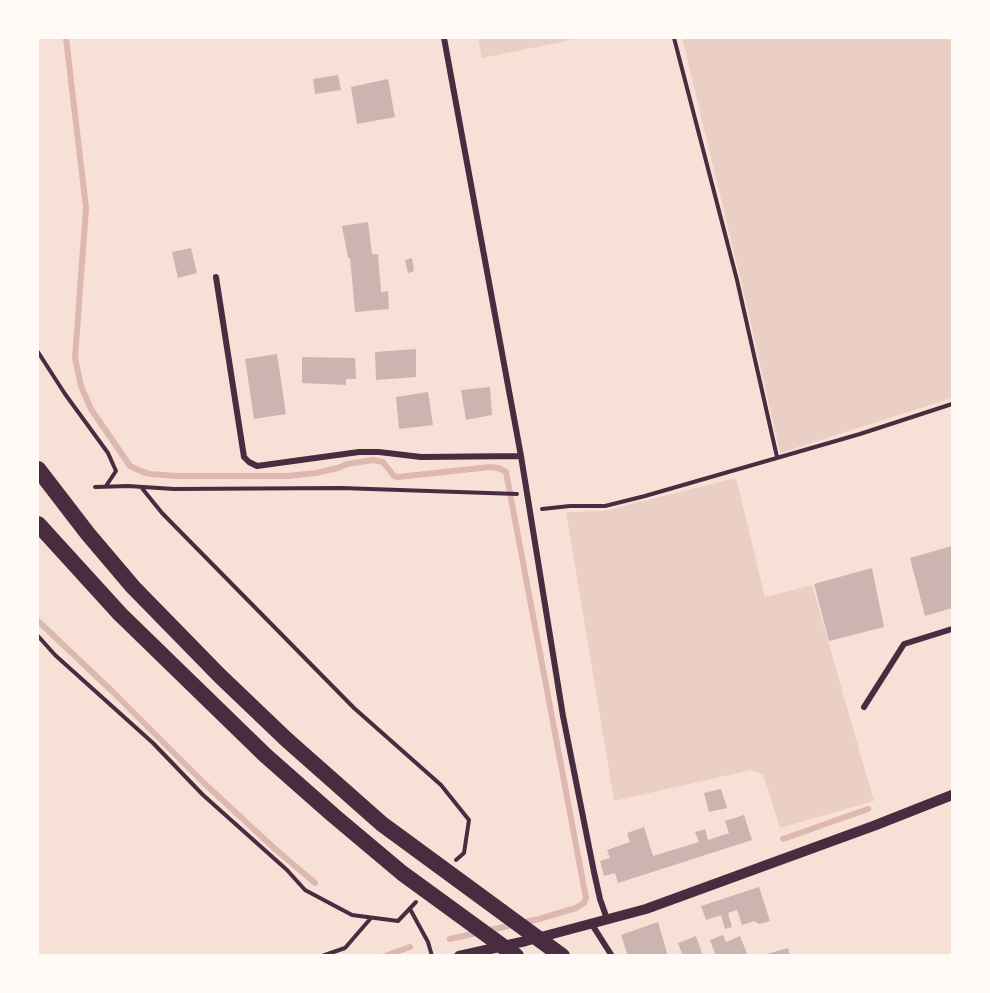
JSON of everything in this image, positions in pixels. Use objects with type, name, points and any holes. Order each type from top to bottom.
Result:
[{"type":"highway","points":[[38,469],[88,534],[133,587],[220,676],[308,759],[382,824],[562,956]]},
{"type":"highway","points":[[38,525],[120,614],[265,755],[402,873],[516,956]]},
{"type":"street","points":[[444,38],[521,456],[565,728],[597,890],[607,919]]},
{"type":"street","points":[[216,277],[244,457],[249,462],[257,466],[359,452],[421,457],[521,456]]},
{"type":"street","points":[[864,707],[904,644],[952,629]]},
{"type":"street","points":[[459,956],[646,909],[952,795]]},
{"type":"street","points":[[591,923],[612,956]]},
{"type":"path","points":[[674,38],[737,280],[777,457]]},
{"type":"path","points":[[38,352],[108,453],[116,471],[106,487]]},
{"type":"path","points":[[530,512],[549,508],[605,506],[645,496],[860,434],[952,404]]},
{"type":"path","points":[[95,487],[341,488],[516,494]]},
{"type":"path","points":[[410,909],[428,942],[432,956]]},
{"type":"path","points":[[322,956],[345,948],[372,917]]},
{"type":"shaded area","points":[[478,38],[582,38],[482,58]]},
{"type":"shaded area","points":[[682,38],[952,38],[952,398],[780,453]]},
{"type":"shaded area","points":[[736,478],[765,597],[812,585],[874,801],[780,828],[763,774],[751,770],[614,801],[566,512],[603,511]]},
{"type":"building","points":[[338,75],[341,90],[315,94],[313,79]]},
{"type":"building","points":[[388,79],[395,117],[357,124],[351,87]]},
{"type":"building","points":[[368,222],[372,254],[378,254],[381,292],[388,291],[389,309],[355,312],[350,258],[348,258],[342,226]]},
{"type":"building","points":[[191,248],[197,273],[178,278],[172,252]]},
{"type":"building","points":[[412,258],[414,271],[408,273],[405,260]]},
{"type":"building","points":[[416,349],[416,377],[376,380],[375,352]]},
{"type":"building","points":[[277,354],[286,414],[254,419],[245,359]]},
{"type":"building","points":[[302,357],[355,358],[356,379],[346,379],[346,385],[302,383]]},
{"type":"building","points":[[490,387],[492,415],[466,420],[461,390]]},
{"type":"building","points":[[428,392],[433,425],[399,429],[396,397]]},
{"type":"building","points":[[952,546],[952,608],[925,616],[910,558]]},
{"type":"building","points":[[872,568],[884,627],[829,641],[814,584]]},
{"type":"building","points":[[721,789],[727,808],[709,812],[704,793]]},
{"type":"building","points":[[744,815],[752,840],[618,883],[615,873],[604,876],[600,861],[610,858],[607,850],[630,842],[627,833],[644,827],[653,856],[699,842],[695,832],[705,829],[708,840],[729,833],[725,821]]},
{"type":"building","points":[[759,887],[770,921],[759,924],[754,921],[742,925],[737,910],[728,913],[732,927],[725,929],[721,915],[706,920],[701,906]]},
{"type":"building","points":[[658,922],[668,956],[628,956],[621,935]]},
{"type":"building","points":[[723,935],[726,942],[740,936],[748,956],[731,956],[730,954],[716,956],[710,940]]},
{"type":"building","points":[[696,936],[703,956],[683,956],[678,943]]},
{"type":"building","points":[[788,948],[790,956],[763,956],[763,955]]},
{"type":"waterway","points":[[66,38],[86,208],[75,358],[81,386],[91,409],[130,466],[150,474],[177,476],[288,476],[316,473],[347,464],[373,460],[383,462],[394,476],[398,477],[490,467],[506,472],[586,898],[584,903],[576,908],[539,919],[450,939]]},
{"type":"waterway","points":[[38,621],[205,784],[315,883]]},
{"type":"waterway","points":[[783,839],[868,809]]},
{"type":"waterway","points":[[385,956],[410,947]]}]
